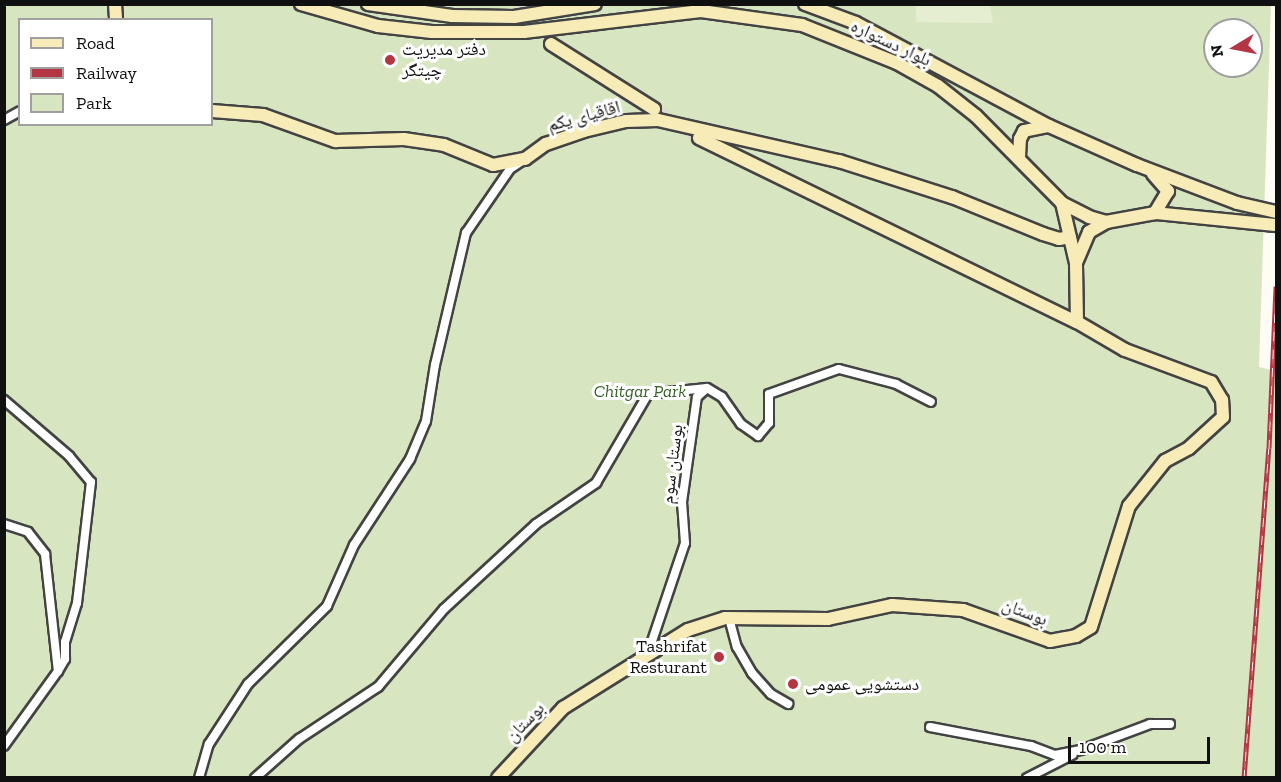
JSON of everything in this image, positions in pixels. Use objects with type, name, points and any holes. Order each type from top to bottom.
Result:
[{"type":"street","name":"بلوار دستواره","points":[[301,4],[378,26],[432,32],[524,32],[701,11],[802,25],[888,58],[938,86],[1019,157],[1062,203],[1106,222]]},
{"type":"street","points":[[368,4],[452,16],[514,17],[595,4]]},
{"type":"street","name":"بلوار دستواره","points":[[805,4],[856,23],[923,55],[1049,126],[1137,165],[1237,203],[1276,212]]},
{"type":"street","points":[[551,44],[654,109]]},
{"type":"street","name":"اقاقیای یکم","points":[[213,111],[263,115],[335,141],[404,139],[444,145],[493,165],[525,159],[546,144],[584,131],[626,121],[658,120],[839,161],[952,197],[1043,234],[1059,239],[1070,237]]},
{"type":"street","points":[[4,120],[18,112]]},
{"type":"street","points":[[1019,157],[1020,139],[1024,131],[1049,126]]},
{"type":"street","points":[[699,138],[1077,322],[1076,263],[1062,203]]},
{"type":"street","points":[[199,777],[209,744],[248,684],[327,606],[354,545],[410,459],[426,421],[435,365],[466,233],[510,169],[525,159]]},
{"type":"street","points":[[1137,165],[1161,179],[1168,191],[1155,213]]},
{"type":"street","points":[[1076,263],[1089,232],[1106,222],[1155,213],[1276,225]]},
{"type":"street","name":"بوستان","points":[[498,777],[563,708],[648,652],[688,630],[729,618],[828,619],[892,605],[963,610],[1050,641],[1076,636],[1091,627],[1129,506],[1165,461],[1189,448],[1223,417],[1222,400],[1211,382],[1125,350],[1077,322]]},
{"type":"street","points":[[255,777],[299,739],[378,687],[444,609],[536,524],[596,483],[648,394],[707,388],[722,397],[741,424],[758,436],[769,423],[769,394],[839,369],[896,384],[931,402]]},
{"type":"street","name":"بوستان سوم","points":[[648,652],[685,543],[682,502],[688,456],[697,397],[707,388]]},
{"type":"street","points":[[4,400],[69,456],[92,482],[77,603],[65,642],[65,660],[4,746]]},
{"type":"street","points":[[4,524],[28,532],[45,554],[58,671]]},
{"type":"street","points":[[729,618],[737,647],[752,673],[771,694],[788,704]]},
{"type":"street","points":[[1027,777],[1081,750],[1150,724],[1170,724]]},
{"type":"street","points":[[930,727],[1031,746],[1055,754],[1081,750]]},
{"type":"green space","name":"Chitgar Park","points":[[5,5],[1271,5],[1259,367],[1276,371],[1276,777],[5,778]]},
{"type":"green space","points":[[916,5],[990,5],[993,23],[916,22]]},
{"type":"tunnel","points":[[518,4],[526,24],[551,44]]},
{"type":"tunnel","points":[[654,109],[699,138]]},
{"type":"railway","points":[[1244,778],[1269,448],[1276,286]]},
{"type":"place","name":"دفتر مدیریت چیتگر","points":[[390,60]]},
{"type":"place","name":"Tashrifat Resturant","points":[[719,657]]},
{"type":"place","name":"دستشویی عمومی","points":[[793,684]]}]
